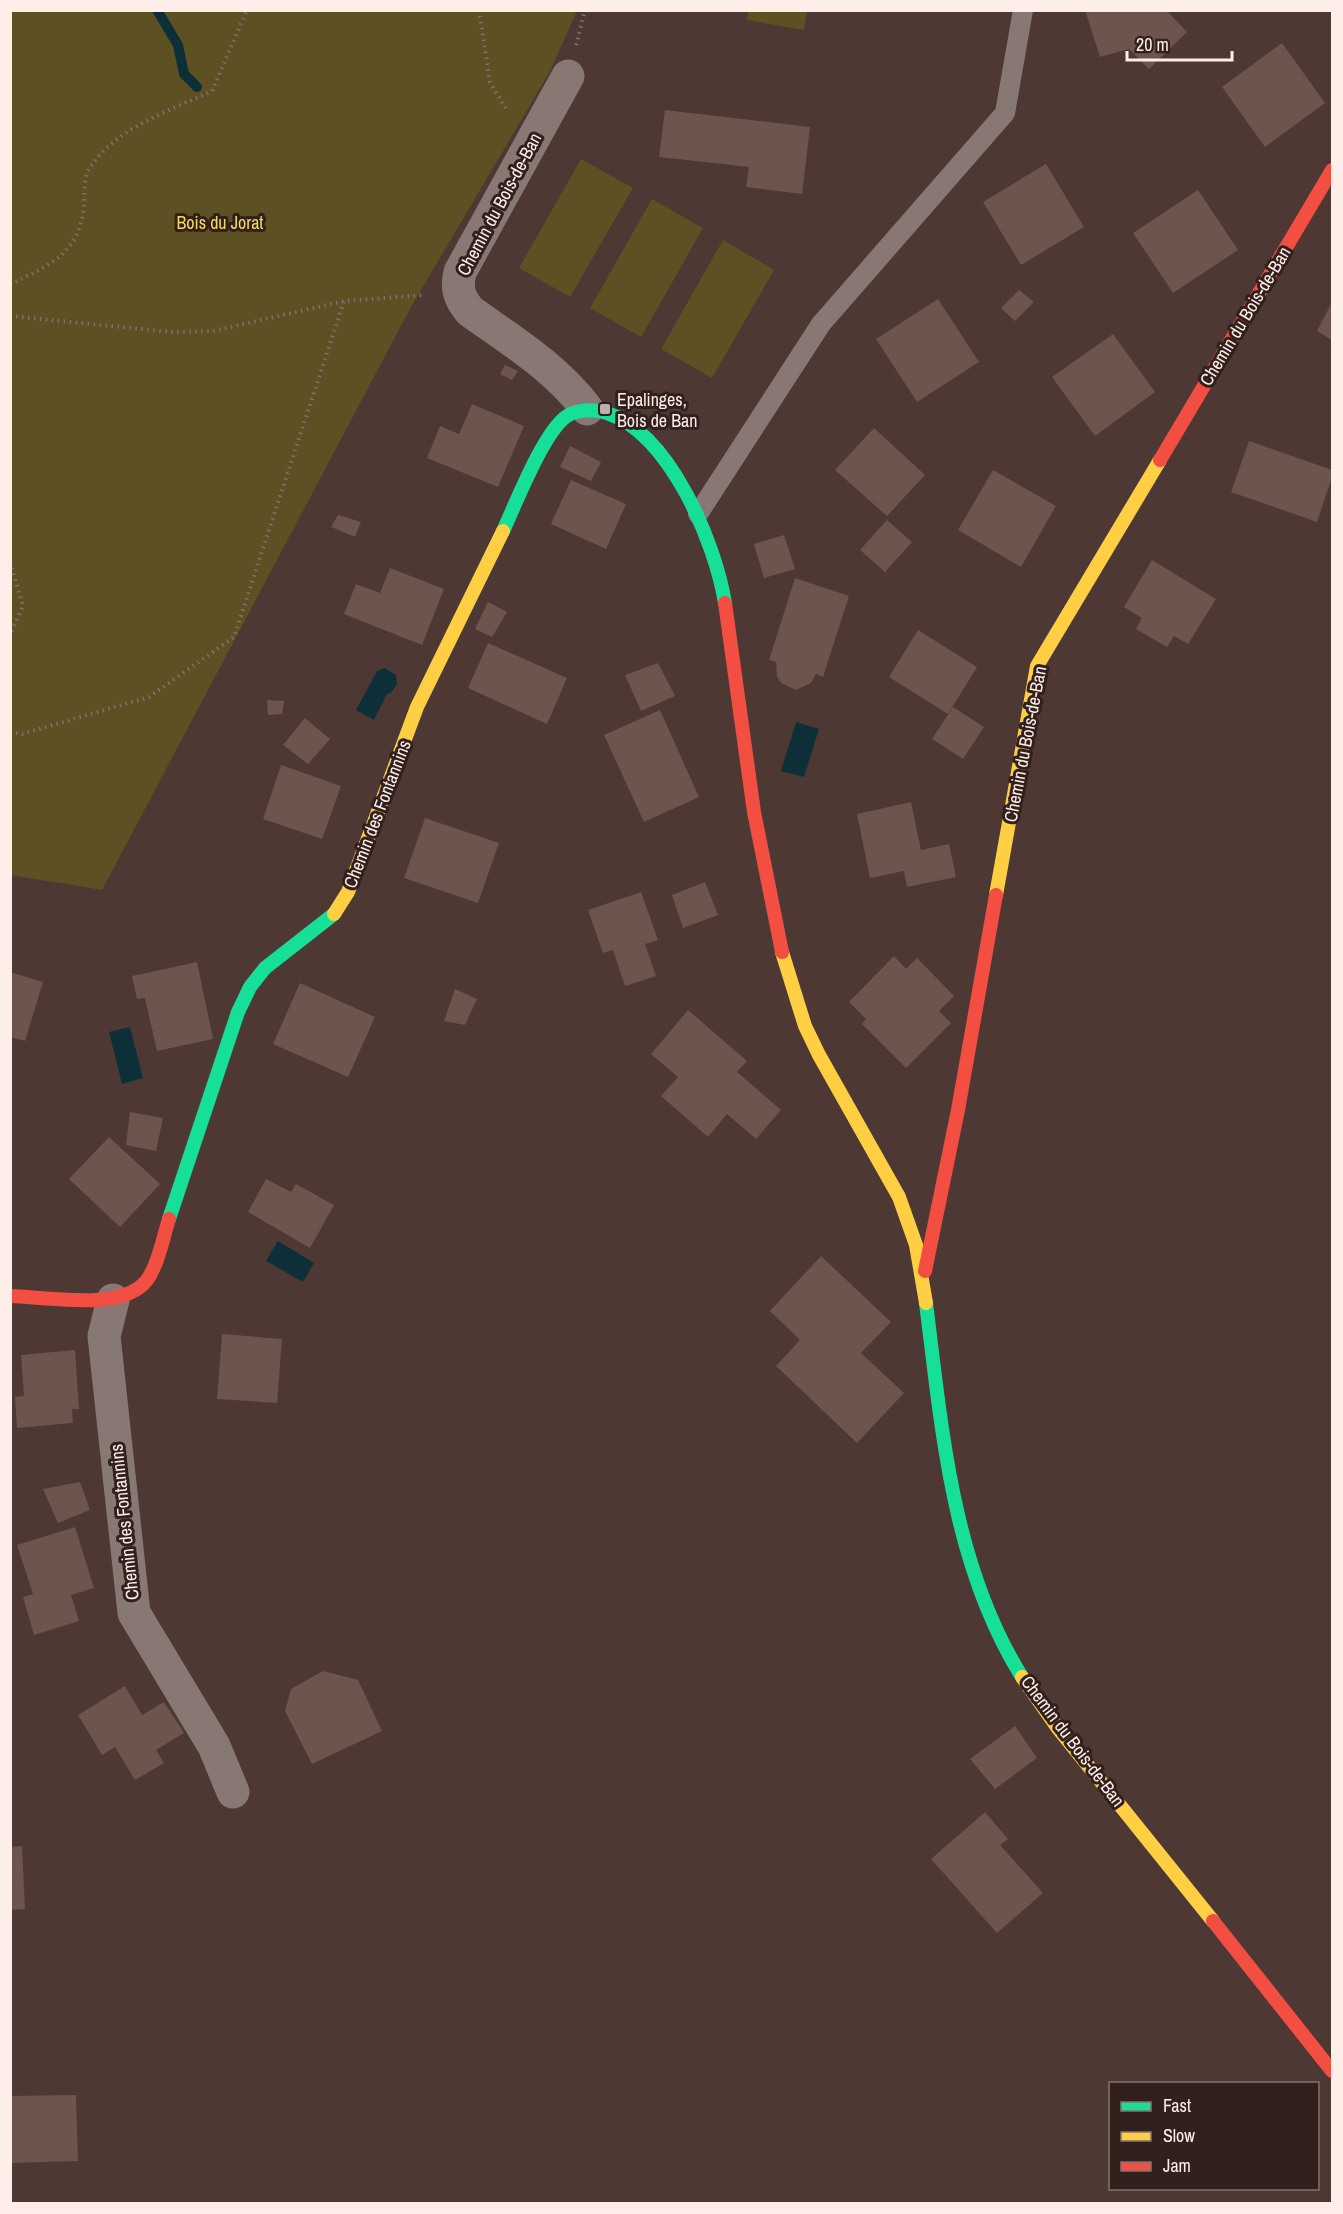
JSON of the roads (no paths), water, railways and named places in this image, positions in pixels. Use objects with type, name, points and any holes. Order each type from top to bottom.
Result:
[{"type":"street","name":"Chemin du Bois-de-Ban","points":[[568,76],[460,272],[458,293],[470,311],[549,368],[569,386],[587,409],[611,413],[643,438],[674,473],[698,514],[718,570],[761,861],[776,931],[796,1003],[837,1090],[892,1179],[912,1229],[923,1282],[944,1450],[968,1556],[1002,1643],[1045,1710],[1332,2071]]},
{"type":"street","name":"Chemin du Bois-de-Ban","points":[[923,1282],[958,1110],[1037,666],[1332,170]]},
{"type":"street","name":"Chemin des Fontannins","points":[[10,1296],[113,1300],[137,1292],[150,1278],[238,1012],[250,987],[265,968],[332,918],[348,892],[417,707],[550,434],[566,416],[587,409]]},
{"type":"street","name":"Chemin des Fontannins","points":[[113,1300],[104,1336],[134,1613],[214,1746],[233,1792]]},
{"type":"lane","points":[[698,514],[821,324],[1005,113],[1023,10]]},
{"type":"water","points":[[385,668],[396,675],[397,684],[391,693],[387,694],[374,720],[356,710],[377,671]]},
{"type":"water","points":[[796,722],[819,729],[804,777],[781,771]]},
{"type":"water","points":[[130,1027],[143,1078],[122,1084],[109,1032]]},
{"type":"water","points":[[278,1241],[314,1263],[303,1282],[266,1261]]},
{"type":"waterway","points":[[157,10],[178,45],[184,74],[197,87]]},
{"type":"place","name":"Epalinges, Bois de Ban","points":[[605,409]]},
{"type":"park label","name":"Bois du Jorat","points":[[220,222]]}]
